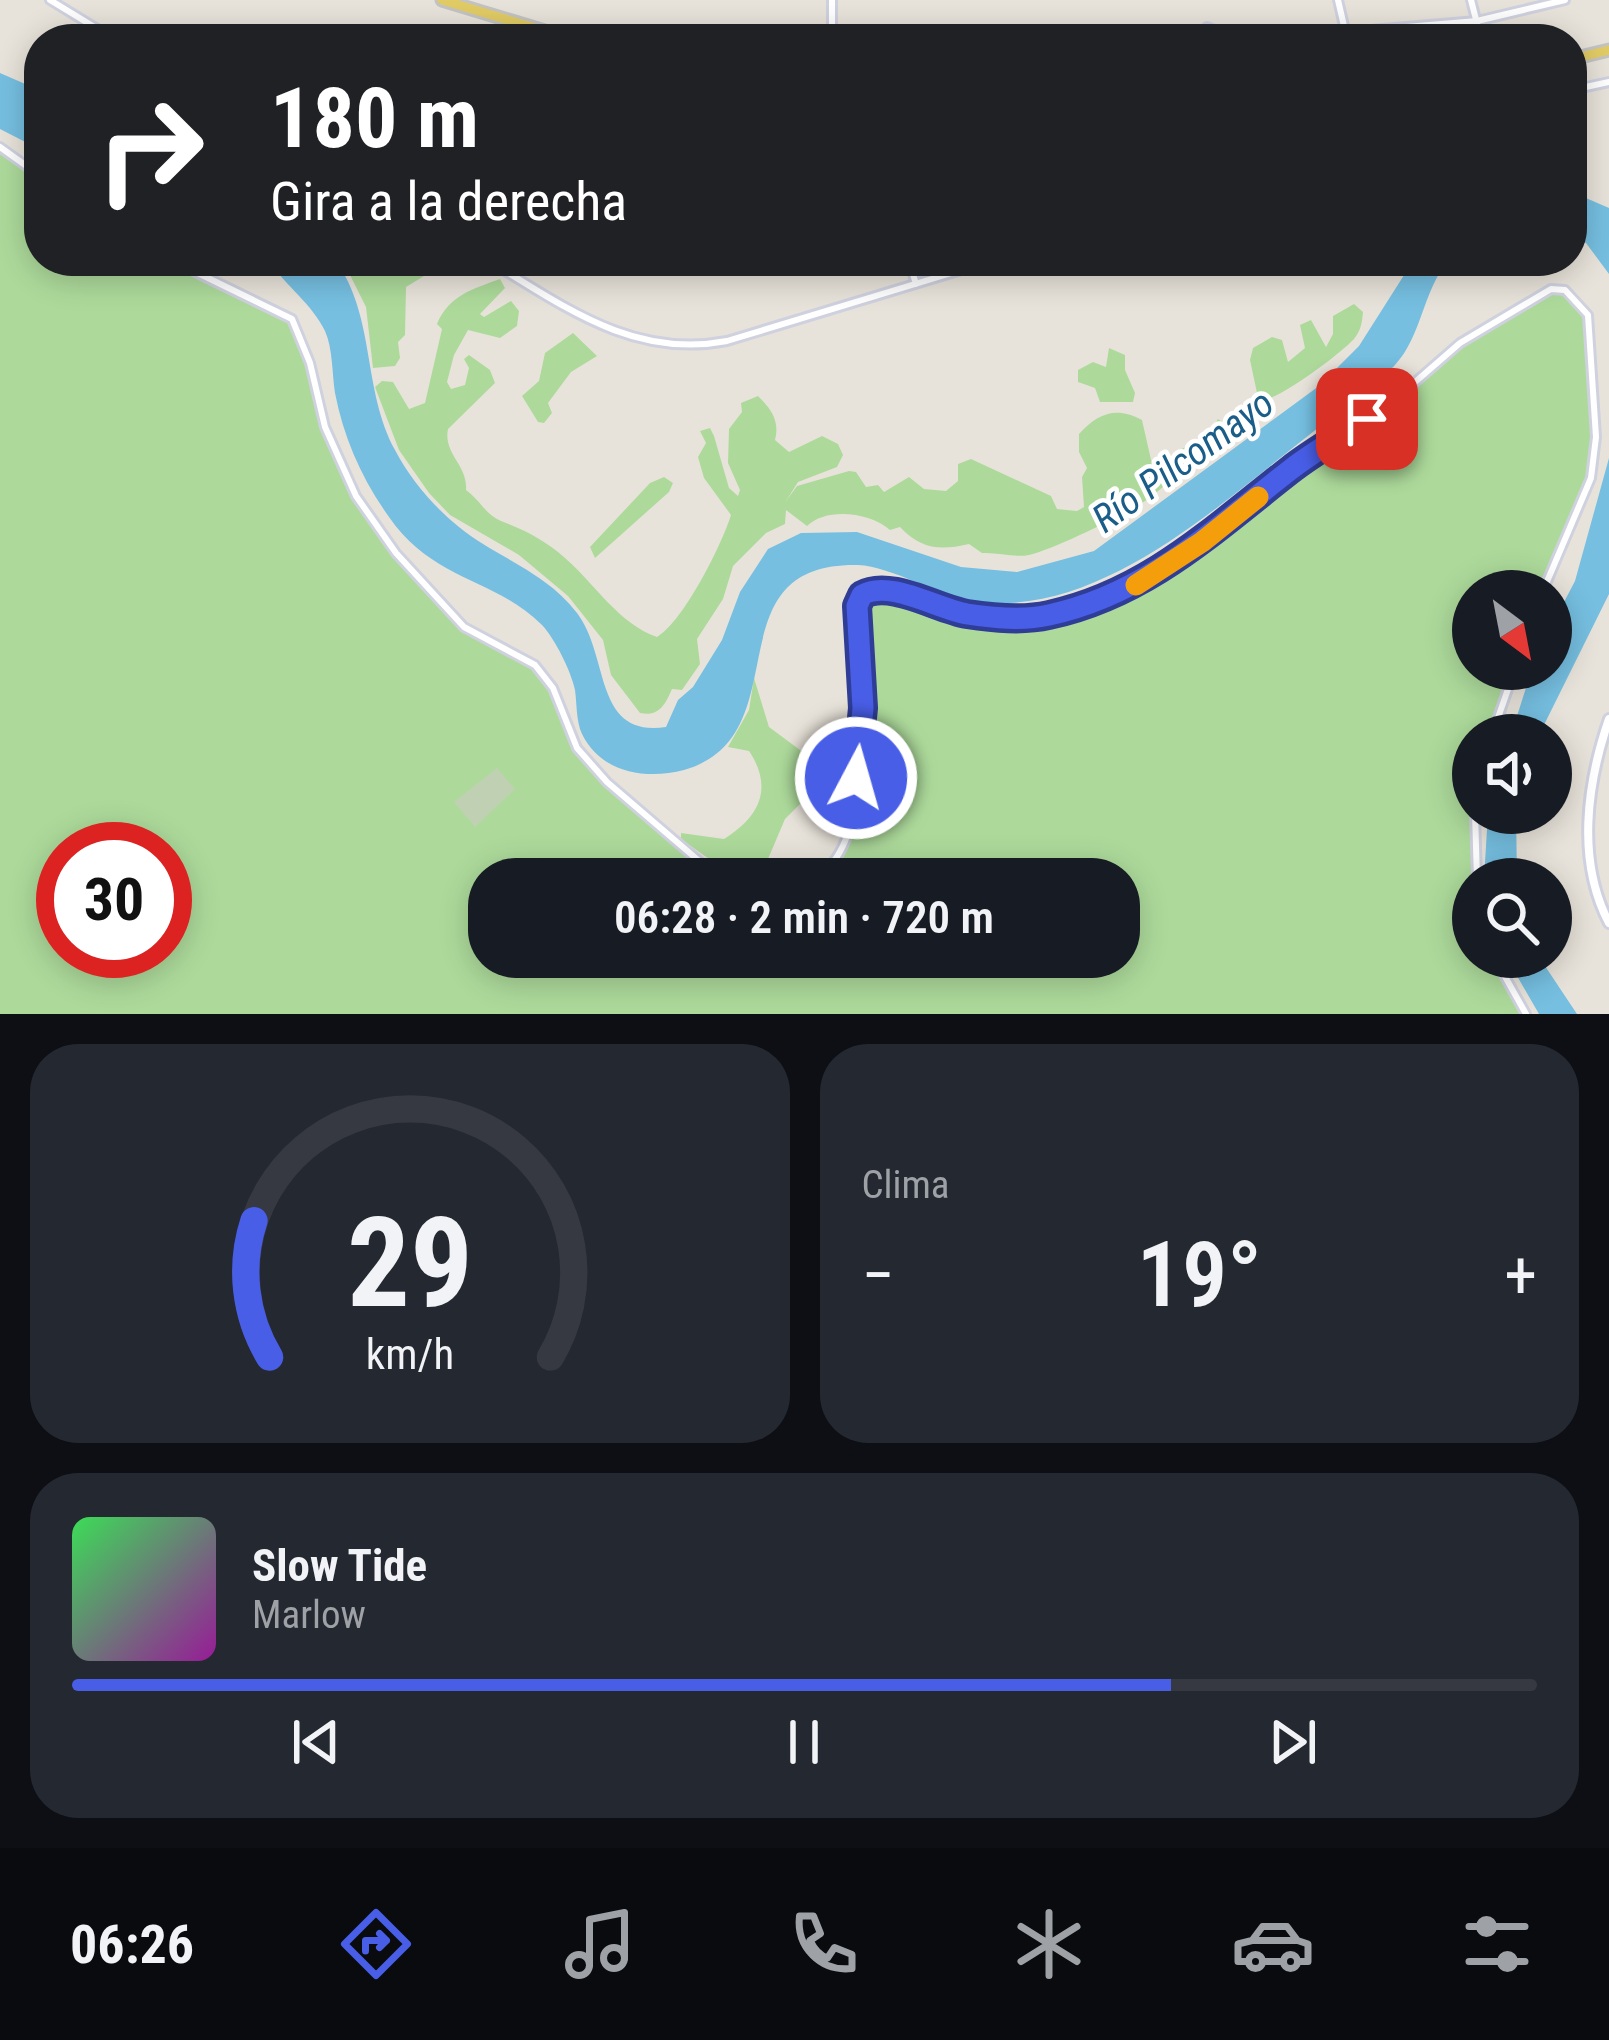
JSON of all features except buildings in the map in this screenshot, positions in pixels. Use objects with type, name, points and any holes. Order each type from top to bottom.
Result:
[{"type":"main road","points":[[442,0],[521,24]]},
{"type":"street","points":[[50,0],[89,24]]},
{"type":"street","points":[[1471,0],[1478,24]]},
{"type":"street","points":[[1452,24],[1564,0]]},
{"type":"street","points":[[204,276],[292,319],[310,363],[325,427],[356,496],[396,553],[464,628],[535,665],[554,688],[577,748],[608,782],[696,858]]},
{"type":"street","points":[[513,276],[608,329],[682,346],[727,341],[942,276]]},
{"type":"street","points":[[914,276],[916,284]]},
{"type":"street","points":[[837,858],[850,824],[863,708],[857,606],[862,595],[884,589],[967,614],[1022,619],[1144,581],[1202,542],[1294,466],[1391,403],[1460,343],[1551,289],[1564,290],[1588,315],[1596,437],[1591,478],[1552,570]]},
{"type":"street","points":[[1609,718],[1595,768],[1588,843],[1609,923]]},
{"type":"street","points":[[1506,978],[1526,1014]]},
{"type":"green space","points":[[0,147],[24,164],[24,276],[205,276],[282,312],[299,327],[325,427],[356,496],[396,553],[464,627],[535,665],[546,677],[577,748],[608,782],[696,858],[468,858],[468,978],[1140,978],[1140,858],[840,858],[852,824],[860,763],[857,606],[862,595],[884,589],[936,607],[1022,619],[1114,594],[1202,542],[1294,466],[1391,403],[1460,343],[1551,289],[1565,290],[1588,315],[1596,405],[1591,478],[1552,570],[1452,570],[1452,690],[1508,690],[1499,714],[1452,714],[1452,834],[1476,834],[1476,858],[1452,858],[1452,978],[1506,978],[1526,1014],[0,1014]]},
{"type":"green space","points":[[350,276],[424,276],[406,287],[405,335],[398,342],[400,358],[395,366],[373,368],[366,307]]},
{"type":"green space","points":[[500,279],[505,288],[480,314],[484,317],[511,301],[519,311],[517,326],[500,338],[468,330],[454,355],[447,382],[451,389],[465,385],[469,368],[464,359],[469,355],[490,370],[495,383],[448,429],[449,446],[466,490],[496,518],[558,552],[619,613],[657,637],[690,599],[731,515],[704,478],[698,457],[706,443],[700,431],[710,428],[729,488],[738,496],[740,490],[728,463],[729,429],[742,412],[741,403],[758,396],[773,416],[775,440],[789,452],[822,436],[838,444],[843,455],[837,467],[798,482],[786,501],[797,486],[849,471],[856,472],[866,487],[878,485],[884,492],[909,477],[924,489],[946,491],[958,481],[958,464],[971,459],[1051,496],[1057,509],[1077,511],[1084,507],[1082,477],[1087,468],[1079,452],[1079,434],[1100,417],[1124,413],[1142,420],[1154,473],[1218,419],[1231,429],[1145,501],[1029,555],[982,553],[969,544],[931,546],[900,527],[890,530],[848,514],[825,516],[807,526],[786,510],[785,524],[766,533],[733,566],[723,599],[697,639],[700,664],[682,690],[672,689],[657,711],[640,713],[611,675],[603,640],[568,596],[519,555],[450,515],[429,493],[399,450],[375,387],[382,381],[393,382],[409,409],[425,403],[442,314],[463,294]]},
{"type":"green space","points":[[1354,304],[1363,312],[1354,339],[1289,388],[1251,403],[1257,393],[1250,360],[1253,348],[1272,337],[1282,340],[1288,362],[1305,348],[1300,325],[1311,320],[1326,347],[1333,334],[1333,316]]},
{"type":"green space","points":[[573,333],[597,356],[571,372],[548,403],[552,413],[544,423],[538,422],[522,396],[539,381],[545,353]]},
{"type":"green space","points":[[1109,348],[1125,355],[1133,402],[1100,402],[1095,388],[1078,382],[1078,370],[1093,362],[1106,367]]},
{"type":"green space","points":[[664,477],[673,483],[669,492],[595,558],[590,547],[650,483]]},
{"type":"green space","points":[[754,678],[769,727],[804,753],[816,778],[812,792],[785,819],[768,858],[708,858],[681,839],[681,833],[724,839],[747,821],[759,800],[760,777],[749,751],[728,747],[749,710]]},
{"type":"green space","points":[[497,768],[515,789],[475,827],[454,802]]},
{"type":"water","points":[[0,73],[24,83],[24,141],[0,129]]},
{"type":"water","points":[[1587,198],[1609,208],[1609,274],[1587,244]]},
{"type":"water","points":[[282,276],[345,276],[364,330],[377,403],[408,471],[459,527],[550,586],[577,613],[606,690],[626,720],[643,727],[666,727],[678,700],[693,687],[722,640],[740,592],[768,549],[801,533],[857,532],[961,567],[1017,572],[1094,551],[1319,386],[1359,346],[1403,276],[1438,276],[1411,341],[1385,376],[1195,524],[1112,575],[1024,602],[979,602],[871,567],[812,572],[784,591],[768,620],[740,723],[719,751],[684,770],[655,774],[613,765],[590,747],[580,729],[570,674],[542,625],[524,609],[425,554],[389,517],[349,442],[325,331]]},
{"type":"water","points":[[1609,458],[1609,594],[1572,669],[1575,581]]},
{"type":"water","points":[[1525,690],[1561,690],[1549,714],[1518,714]]},
{"type":"water","points":[[1487,834],[1516,834],[1517,858],[1485,858]]},
{"type":"water","points":[[1518,978],[1553,978],[1577,1014],[1539,1014]]},
{"type":"slow traffic","points":[[1136,585],[1223,527],[1258,497]]},
{"type":"route","points":[[856,778],[863,708],[857,606],[862,595],[884,589],[967,614],[1022,619],[1047,616],[1114,594],[1144,581],[1202,542],[1294,466],[1367,419]]},
{"type":"water label","name":"Río Pilcomayo","points":[[1183,461]]}]
